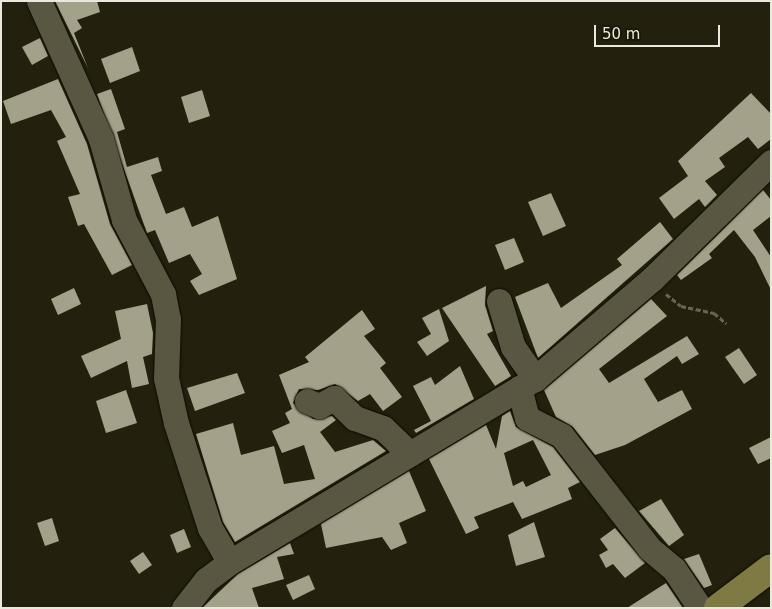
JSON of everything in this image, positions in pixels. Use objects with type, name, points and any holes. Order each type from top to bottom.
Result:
[{"type":"main road","points":[[718,608],[771,568]]},
{"type":"street","points":[[39,1],[101,139],[124,220],[163,294],[168,319],[166,378],[176,423],[210,528],[230,562]]},
{"type":"street","points":[[184,608],[206,580],[230,562],[527,384],[652,279],[771,162]]},
{"type":"street","points":[[499,300],[513,347],[527,384],[527,418],[562,436],[650,549],[674,568],[700,608]]},
{"type":"street","points":[[307,401],[319,406],[334,398],[355,418],[383,428],[410,454]]},
{"type":"path","points":[[652,279],[681,306],[714,313],[726,323]]},
{"type":"building","points":[[55,1],[97,1],[100,12],[77,20],[82,28],[74,33],[88,68]]},
{"type":"building","points":[[40,38],[48,56],[32,65],[22,47]]},
{"type":"building","points":[[132,47],[140,71],[110,83],[101,59]]},
{"type":"building","points":[[58,79],[87,144],[110,224],[132,265],[112,275],[84,224],[78,226],[68,197],[80,194],[57,141],[66,137],[51,110],[11,124],[3,101]]},
{"type":"building","points":[[111,89],[125,129],[117,132],[127,167],[158,157],[162,171],[151,175],[166,214],[184,207],[192,227],[218,216],[237,279],[199,295],[190,281],[202,274],[190,254],[169,263],[155,230],[147,233],[97,94]]},
{"type":"building","points":[[202,90],[210,116],[189,123],[181,97]]},
{"type":"building","points":[[751,93],[771,114],[771,139],[758,149],[748,137],[719,158],[725,167],[705,181],[717,195],[705,207],[699,199],[674,219],[659,198],[688,176],[678,161]]},
{"type":"building","points":[[763,190],[771,200],[771,216],[753,230],[771,257],[771,290],[755,257],[734,230],[709,254],[712,258],[681,280],[677,275]]},
{"type":"building","points":[[551,193],[566,226],[543,236],[528,202]]},
{"type":"building","points":[[660,222],[673,239],[538,358],[515,297],[548,283],[561,308],[622,265],[617,259]]},
{"type":"building","points":[[514,238],[524,262],[505,270],[495,245]]},
{"type":"building","points":[[486,286],[485,305],[493,331],[487,334],[511,376],[495,386],[442,308]]},
{"type":"building","points":[[74,288],[81,304],[58,315],[51,299]]},
{"type":"building","points":[[651,299],[667,316],[599,369],[609,383],[687,336],[699,354],[682,364],[677,356],[644,379],[658,402],[682,390],[692,409],[625,445],[595,455],[573,427],[556,417],[544,390]]},
{"type":"building","points":[[147,304],[153,333],[152,354],[143,357],[149,384],[132,388],[127,361],[91,378],[81,356],[121,339],[115,311]]},
{"type":"building","points":[[439,309],[449,341],[427,356],[417,342],[431,334],[422,318]]},
{"type":"building","points":[[362,310],[375,329],[364,336],[386,363],[380,368],[402,397],[383,411],[370,394],[358,401],[335,384],[318,390],[299,389],[293,403],[313,419],[332,416],[336,420],[320,432],[335,452],[373,440],[386,451],[235,542],[223,522],[196,434],[233,423],[241,455],[274,446],[284,484],[315,479],[304,445],[282,453],[272,431],[290,423],[285,413],[292,409],[279,375],[309,362],[305,357]]},
{"type":"building","points":[[739,348],[757,375],[744,384],[725,357]]},
{"type":"building","points":[[460,366],[474,399],[416,433],[414,430],[431,421],[413,386],[431,377],[435,385]]},
{"type":"building","points":[[237,373],[245,393],[195,411],[187,388]]},
{"type":"building","points":[[126,390],[137,423],[106,433],[96,401]]},
{"type":"building","points":[[510,411],[516,427],[553,447],[580,482],[568,488],[572,499],[522,519],[513,502],[474,517],[479,528],[466,534],[429,459],[486,425],[496,449],[502,416]],"holes":[[[533,440],[551,475],[526,487],[523,481],[513,486],[504,453]]]},
{"type":"building","points":[[771,437],[771,458],[758,464],[749,448]]},
{"type":"building","points":[[409,471],[426,511],[399,523],[407,543],[391,550],[382,537],[326,548],[321,524]]},
{"type":"building","points":[[661,499],[684,535],[669,546],[639,511]]},
{"type":"building","points":[[52,518],[59,541],[45,546],[37,523]]},
{"type":"building","points":[[534,522],[545,557],[516,566],[508,535]]},
{"type":"building","points":[[615,528],[645,563],[625,578],[613,564],[606,568],[599,555],[608,550],[600,539]]},
{"type":"building","points":[[184,529],[191,547],[177,553],[170,535]]},
{"type":"building","points":[[290,543],[294,554],[277,557],[284,579],[252,588],[259,608],[202,608],[238,574]]},
{"type":"building","points":[[143,552],[152,565],[139,574],[130,561]]},
{"type":"building","points":[[699,554],[712,585],[704,588],[684,559]]},
{"type":"building","points":[[309,575],[315,589],[293,600],[286,585]]},
{"type":"building","points":[[666,583],[683,608],[627,608]]}]
